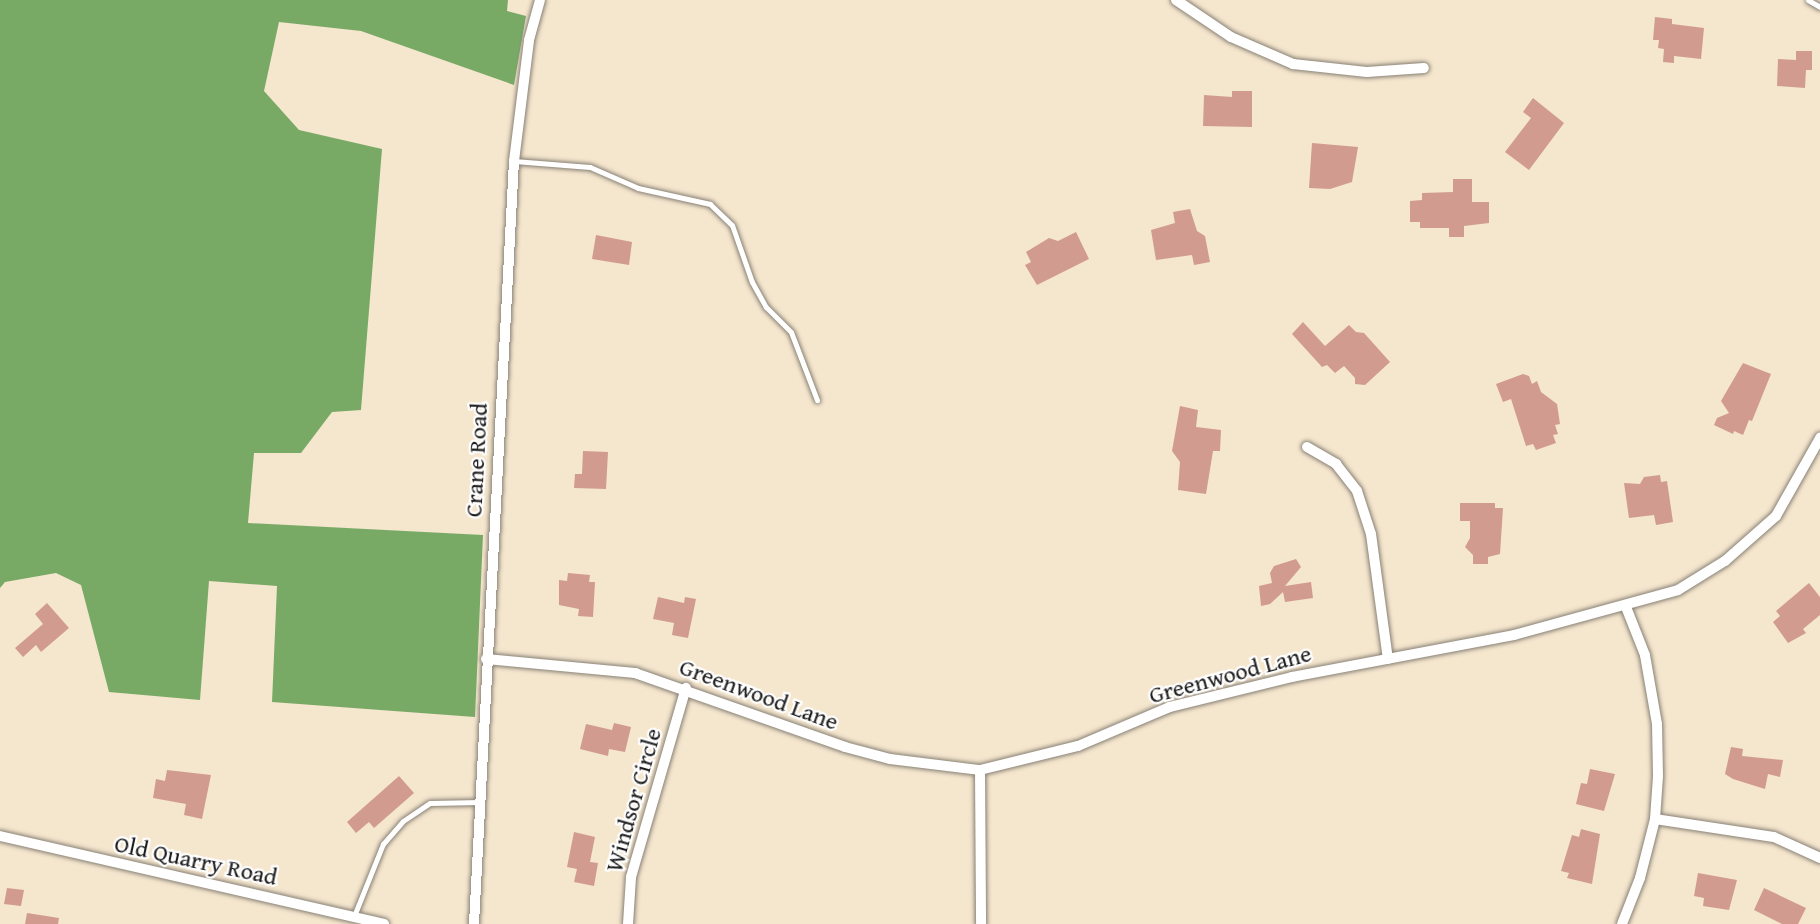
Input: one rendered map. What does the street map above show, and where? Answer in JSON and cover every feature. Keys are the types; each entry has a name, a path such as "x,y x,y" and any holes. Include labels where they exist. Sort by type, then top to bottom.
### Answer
{"street":[{"name":"Crane Road","path":"474,924 486,659 514,161 530,40 540,0"},
{"path":"1176,0 1230,37 1293,64 1367,72 1424,68"},
{"name":"Greenwood Lane","path":"486,659 635,673 686,688 844,747 890,759 980,770 1078,746 1170,707 1292,677 1514,635 1626,608 1678,590 1725,561 1770,522 1820,438"},
{"path":"1307,447 1336,464 1357,491 1371,534 1389,659"},
{"path":"1622,924 1640,878 1655,819 1657,724 1646,655 1626,608"},
{"name":"Windsor Circle","path":"628,924 631,878 686,688"},
{"path":"980,770 981,924"},
{"path":"1655,819 1774,837 1820,858"},
{"name":"Old Quarry Road","path":"0,836 384,924"}],"lane":[{"path":"1808,0 1820,7"},
{"path":"514,161 590,167 638,188 710,204 732,225 752,282 766,307 790,332 817,400"},
{"path":"354,916 383,844 403,821 430,803 480,802"}],"green space":[{"path":"0,0 508,0 507,11 526,16 514,85 361,31 279,22 264,91 299,130 382,149 361,410 332,412 301,453 254,453 248,523 483,535 475,717 272,702 277,586 209,581 200,700 109,692 81,585 56,573 5,582 0,588"}],"building":[{"path":"1655,17 1672,19 1672,24 1704,28 1701,59 1674,56 1674,63 1663,62 1664,49 1658,48 1659,40 1653,40"},
{"path":"1796,51 1812,51 1812,70 1806,70 1805,88 1777,86 1778,59 1796,60"},
{"path":"1232,91 1252,91 1252,127 1203,126 1204,95 1232,97"},
{"path":"1533,98 1564,123 1529,170 1505,152 1531,118 1523,112"},
{"path":"1312,143 1358,147 1352,182 1330,189 1309,188"},
{"path":"1453,179 1472,179 1472,202 1489,202 1489,223 1464,226 1464,237 1449,237 1449,228 1420,228 1420,222 1410,222 1410,201 1422,200 1422,193 1453,192"},
{"path":"1190,209 1197,231 1205,236 1210,262 1194,265 1192,255 1156,260 1151,230 1175,223 1173,212"},
{"path":"1076,232 1089,259 1037,285 1025,265 1031,262 1026,252 1049,238 1058,241"},
{"path":"596,235 632,242 629,265 592,259"},
{"path":"1303,322 1325,346 1349,325 1356,332 1364,333 1390,362 1365,385 1355,384 1355,378 1344,366 1335,373 1327,365 1322,367 1292,334"},
{"path":"1743,363 1771,374 1752,421 1749,420 1743,435 1734,431 1733,434 1714,425 1717,418 1729,413 1721,401"},
{"path":"1523,374 1529,376 1532,384 1537,381 1541,392 1557,404 1560,424 1555,425 1558,434 1553,435 1556,443 1536,450 1533,444 1526,446 1511,399 1503,402 1496,384"},
{"path":"1180,406 1198,410 1196,427 1221,430 1220,451 1213,451 1206,494 1178,490 1180,462 1172,451"},
{"path":"583,451 608,452 606,489 574,488 575,474 582,474"},
{"path":"1660,475 1661,482 1667,481 1673,522 1656,525 1654,515 1629,518 1624,483 1640,484 1644,477"},
{"path":"1460,503 1495,503 1495,508 1503,508 1500,554 1488,557 1488,564 1473,564 1473,555 1465,547 1470,538 1470,521 1460,521"},
{"path":"1296,559 1301,567 1285,586 1311,582 1313,598 1285,602 1283,592 1270,604 1261,606 1259,586 1272,583 1270,573 1274,566"},
{"path":"568,573 590,575 589,582 595,582 593,617 578,616 579,609 559,605 559,580 567,581"},
{"path":"1809,583 1820,597 1820,615 1803,629 1806,633 1788,643 1773,622 1780,616 1776,611"},
{"path":"658,597 684,603 685,597 696,599 688,638 672,635 674,623 653,619"},
{"path":"47,603 69,628 41,652 36,645 23,657 15,648 43,624 35,614"},
{"path":"614,723 631,727 625,752 609,749 608,756 580,749 586,724 612,730"},
{"path":"1731,747 1743,749 1742,756 1783,760 1780,777 1768,774 1765,789 1733,779 1725,774"},
{"path":"1590,769 1615,774 1604,811 1576,804 1581,783 1587,784"},
{"path":"167,770 211,775 202,819 184,815 186,804 153,798 156,779 165,781"},
{"path":"399,776 414,793 374,828 369,822 356,833 347,822"},
{"path":"1581,829 1600,834 1592,884 1567,878 1569,873 1561,871 1572,835 1579,837"},
{"path":"574,832 595,837 590,862 598,863 594,886 574,882 577,869 567,867"},
{"path":"1698,873 1737,880 1729,910 1703,906 1704,898 1694,896"},
{"path":"7,888 24,890 21,906 4,904"},
{"path":"1764,888 1806,908 1798,924 1782,924 1754,910"},
{"path":"27,913 59,918 58,924 25,924"}]}
